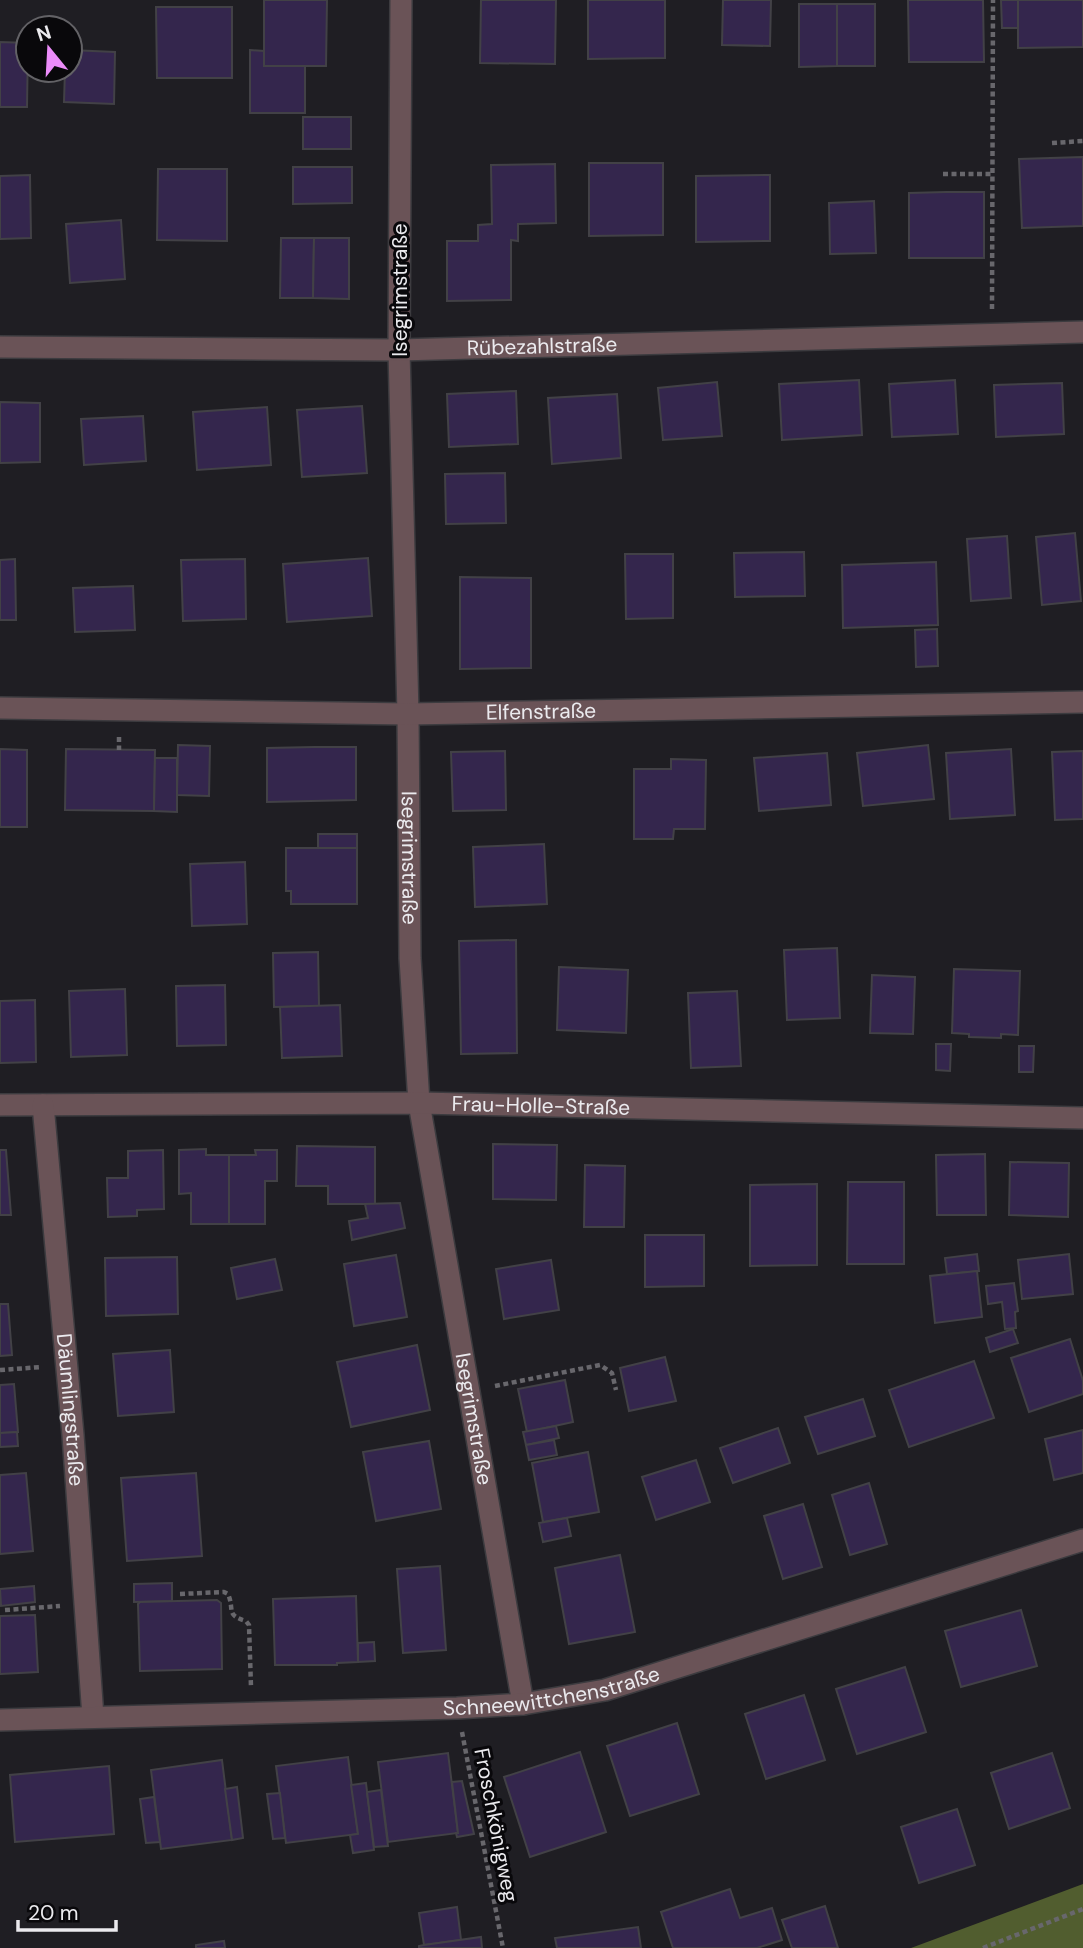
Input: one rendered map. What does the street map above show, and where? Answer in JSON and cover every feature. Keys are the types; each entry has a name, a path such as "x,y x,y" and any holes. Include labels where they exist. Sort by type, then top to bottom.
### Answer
{"street":[{"name":"Isegrimstraße","path":"401,0 399,350 408,714 410,958 419,1102 523,1704"},
{"name":"Rübezahlstraße","path":"0,347 399,350 1083,332"},
{"name":"Elfenstraße","path":"0,708 408,714 1083,702"},
{"name":"Frau-Holle-Straße","path":"0,1105 419,1102 1083,1118"},
{"name":"Däumlingstraße","path":"43,1105 67,1365 93,1717"},
{"name":"Schneewittchenstraße","path":"0,1720 457,1709 523,1704 618,1686 1083,1540"}],"path":[{"path":"992,334 993,0"},
{"path":"1052,143 1083,141"},
{"path":"943,174 992,174"},
{"path":"0,1370 67,1365"},
{"path":"469,1391 600,1365 612,1373 616,1390"},
{"path":"180,1594 224,1592 230,1598 231,1613 234,1617 246,1620 249,1625 252,1713"},
{"path":"5,1610 85,1604"},
{"name":"Froschkönigweg","path":"457,1709 503,1948"},
{"path":"983,1948 1083,1909"}],"green space":[{"path":"1083,1884 1083,1948 911,1948"}],"building":[{"path":"264,0 327,0 326,66 264,66"},
{"path":"481,0 556,0 555,64 480,63"},
{"path":"588,0 665,0 665,58 588,59"},
{"path":"723,0 771,0 770,46 722,45"},
{"path":"908,0 983,0 984,62 909,62"},
{"path":"1001,0 1018,0 1018,28 1002,28"},
{"path":"1018,0 1083,0 1083,47 1018,48"},
{"path":"799,4 837,4 837,66 799,67"},
{"path":"837,4 875,4 875,66 837,66"},
{"path":"156,7 232,7 232,78 157,78"},
{"path":"0,42 14,42 14,84 27,84 27,107 0,107"},
{"path":"250,50 264,51 264,66 305,66 305,113 250,113"},
{"path":"84,51 115,52 114,104 64,102 65,84 84,84"},
{"path":"303,117 351,117 351,149 303,149"},
{"path":"1083,157 1083,226 1022,228 1019,159"},
{"path":"589,163 663,163 663,235 589,236"},
{"path":"555,164 556,223 518,224 518,241 511,240 511,300 447,301 447,241 478,241 478,225 492,224 491,165"},
{"path":"293,167 352,167 352,203 293,204"},
{"path":"158,169 227,169 227,241 157,240"},
{"path":"30,175 31,238 0,239 0,176"},
{"path":"770,175 770,241 696,242 696,176"},
{"path":"984,192 984,258 909,258 909,193"},
{"path":"874,201 876,253 830,254 829,203"},
{"path":"121,220 125,279 70,283 66,224"},
{"path":"281,238 314,238 313,298 280,298"},
{"path":"314,238 349,238 349,299 313,298"},
{"path":"859,380 862,435 782,440 779,384"},
{"path":"955,380 958,434 892,437 889,384"},
{"path":"717,382 722,436 663,440 658,388"},
{"path":"1062,383 1064,434 996,437 994,385"},
{"path":"516,391 518,444 449,447 447,394"},
{"path":"617,394 621,458 552,464 548,398"},
{"path":"0,402 40,403 40,462 0,463"},
{"path":"362,406 367,473 302,477 297,410"},
{"path":"267,407 271,465 197,470 193,412"},
{"path":"143,416 146,461 84,465 81,419"},
{"path":"505,473 506,523 446,524 445,474"},
{"path":"1075,533 1081,601 1042,605 1036,537"},
{"path":"1007,536 1011,598 971,601 967,539"},
{"path":"804,552 805,596 735,597 734,553"},
{"path":"625,554 673,554 673,618 626,619"},
{"path":"368,558 372,616 287,622 283,564"},
{"path":"15,559 16,620 0,620 0,560"},
{"path":"245,559 246,619 183,621 181,560"},
{"path":"936,562 938,625 843,628 842,565"},
{"path":"460,577 531,578 531,668 460,669"},
{"path":"133,586 135,630 75,632 73,588"},
{"path":"937,629 938,666 916,667 915,630"},
{"path":"178,745 210,746 209,796 177,795"},
{"path":"928,745 934,799 863,806 857,753"},
{"path":"356,747 356,800 267,802 267,748"},
{"path":"0,749 27,750 27,827 0,827"},
{"path":"66,749 155,750 154,811 65,810"},
{"path":"1011,749 1015,815 950,819 946,753"},
{"path":"505,751 506,810 453,811 451,752"},
{"path":"1083,751 1083,819 1055,820 1052,752"},
{"path":"827,753 831,805 759,811 754,758"},
{"path":"155,758 177,758 177,812 154,811"},
{"path":"671,759 706,760 705,829 674,829 673,839 634,839 634,769 671,769"},
{"path":"318,834 357,834 357,848 318,848"},
{"path":"544,844 547,904 475,907 473,847"},
{"path":"286,848 357,848 357,904 291,904 291,891 286,891"},
{"path":"245,862 247,924 192,926 190,864"},
{"path":"516,940 517,1053 461,1054 459,941"},
{"path":"837,948 840,1018 787,1020 784,950"},
{"path":"318,952 319,1006 274,1007 273,953"},
{"path":"559,967 628,970 626,1033 557,1030"},
{"path":"954,969 1020,971 1018,1035 1001,1034 1001,1038 969,1037 969,1034 952,1033"},
{"path":"872,975 915,977 913,1034 870,1033"},
{"path":"225,985 226,1045 177,1046 176,986"},
{"path":"125,989 127,1055 71,1057 69,991"},
{"path":"737,991 741,1066 691,1068 688,993"},
{"path":"35,1000 36,1062 0,1063 0,1001"},
{"path":"340,1005 342,1056 282,1058 280,1007"},
{"path":"936,1044 951,1044 950,1071 936,1070"},
{"path":"1019,1046 1034,1046 1033,1072 1019,1072"},
{"path":"493,1144 557,1145 556,1200 493,1199"},
{"path":"297,1146 375,1147 375,1204 328,1204 328,1186 296,1186"},
{"path":"206,1149 206,1155 229,1155 229,1224 191,1224 191,1193 179,1194 179,1150"},
{"path":"0,1150 6,1150 11,1215 0,1215"},
{"path":"163,1150 164,1209 137,1210 137,1216 108,1217 107,1178 128,1178 128,1151"},
{"path":"255,1150 277,1150 277,1181 265,1181 265,1224 229,1224 229,1155 256,1155"},
{"path":"985,1154 986,1215 937,1215 936,1155"},
{"path":"1010,1162 1069,1163 1068,1217 1009,1215"},
{"path":"585,1165 625,1166 624,1227 584,1227"},
{"path":"848,1182 904,1182 904,1264 847,1264"},
{"path":"817,1184 817,1265 750,1266 750,1185"},
{"path":"400,1203 405,1228 352,1240 349,1221 368,1218 365,1204"},
{"path":"645,1235 704,1235 704,1286 645,1287"},
{"path":"977,1254 979,1271 947,1274 945,1258"},
{"path":"1069,1254 1073,1294 1022,1299 1018,1260"},
{"path":"396,1255 407,1317 354,1326 344,1264"},
{"path":"177,1257 178,1314 106,1316 105,1258"},
{"path":"275,1259 282,1290 237,1299 231,1268"},
{"path":"551,1260 559,1310 504,1319 496,1269"},
{"path":"977,1271 982,1317 935,1323 930,1276"},
{"path":"1014,1283 1018,1311 1015,1312 1016,1328 1005,1329 1002,1302 988,1304 986,1286"},
{"path":"0,1304 8,1304 12,1355 0,1356"},
{"path":"1013,1329 1018,1343 990,1352 986,1338"},
{"path":"1070,1339 1083,1381 1083,1394 1029,1412 1011,1358"},
{"path":"417,1345 430,1410 351,1427 337,1362"},
{"path":"170,1350 174,1412 118,1416 113,1354"},
{"path":"665,1357 676,1401 629,1411 620,1368"},
{"path":"974,1361 994,1418 909,1447 889,1390"},
{"path":"565,1380 573,1422 527,1432 518,1389"},
{"path":"14,1384 18,1432 0,1433 0,1385"},
{"path":"863,1399 875,1436 818,1454 805,1417"},
{"path":"556,1426 559,1438 526,1445 523,1432"},
{"path":"778,1428 790,1463 733,1483 720,1448"},
{"path":"1083,1430 1083,1473 1054,1480 1045,1439"},
{"path":"17,1432 18,1446 0,1447 0,1433"},
{"path":"554,1440 557,1455 529,1460 526,1445"},
{"path":"429,1441 441,1509 376,1521 363,1452"},
{"path":"588,1452 599,1512 543,1522 532,1463"},
{"path":"696,1460 710,1502 656,1520 642,1477"},
{"path":"26,1473 33,1551 0,1554 0,1475"},
{"path":"196,1473 202,1556 127,1561 121,1478"},
{"path":"869,1483 887,1544 850,1555 832,1495"},
{"path":"803,1504 822,1567 783,1579 764,1516"},
{"path":"567,1518 571,1536 543,1542 539,1523"},
{"path":"620,1555 635,1632 569,1644 555,1568"},
{"path":"440,1566 446,1650 403,1653 397,1569"},
{"path":"172,1583 172,1601 134,1602 134,1584"},
{"path":"34,1586 35,1602 1,1606 0,1589"},
{"path":"356,1596 358,1662 337,1665 275,1665 273,1599"},
{"path":"217,1600 221,1603 222,1669 140,1671 140,1602"},
{"path":"1021,1610 1037,1666 961,1687 945,1631"},
{"path":"35,1615 38,1672 0,1674 0,1616"},
{"path":"374,1642 375,1661 358,1662 358,1643"},
{"path":"905,1667 926,1732 857,1754 836,1689"},
{"path":"804,1695 825,1760 766,1779 745,1714"},
{"path":"677,1723 699,1794 630,1816 607,1746"},
{"path":"580,1752 606,1832 530,1857 504,1777"},
{"path":"448,1753 458,1833 388,1842 378,1762"},
{"path":"1052,1753 1070,1808 1009,1829 991,1773"},
{"path":"348,1757 358,1834 286,1843 276,1766"},
{"path":"222,1760 232,1840 161,1849 151,1770"},
{"path":"109,1766 114,1834 15,1842 10,1775"},
{"path":"462,1781 474,1834 457,1837 452,1782"},
{"path":"366,1783 374,1850 353,1853 350,1835 358,1834 351,1785"},
{"path":"237,1787 243,1838 232,1840 225,1789"},
{"path":"381,1790 388,1846 374,1847 367,1792"},
{"path":"280,1793 285,1838 273,1839 267,1794"},
{"path":"154,1797 160,1842 146,1843 140,1799"},
{"path":"957,1809 975,1865 919,1883 901,1827"},
{"path":"730,1889 740,1918 772,1908 782,1940 757,1948 673,1948 661,1912"},
{"path":"825,1906 838,1948 792,1948 782,1920"},
{"path":"457,1907 461,1940 424,1945 419,1913"},
{"path":"638,1927 641,1948 557,1948 555,1938"},
{"path":"481,1937 482,1948 419,1948 424,1945"},
{"path":"224,1941 225,1948 196,1948 196,1945"}]}
